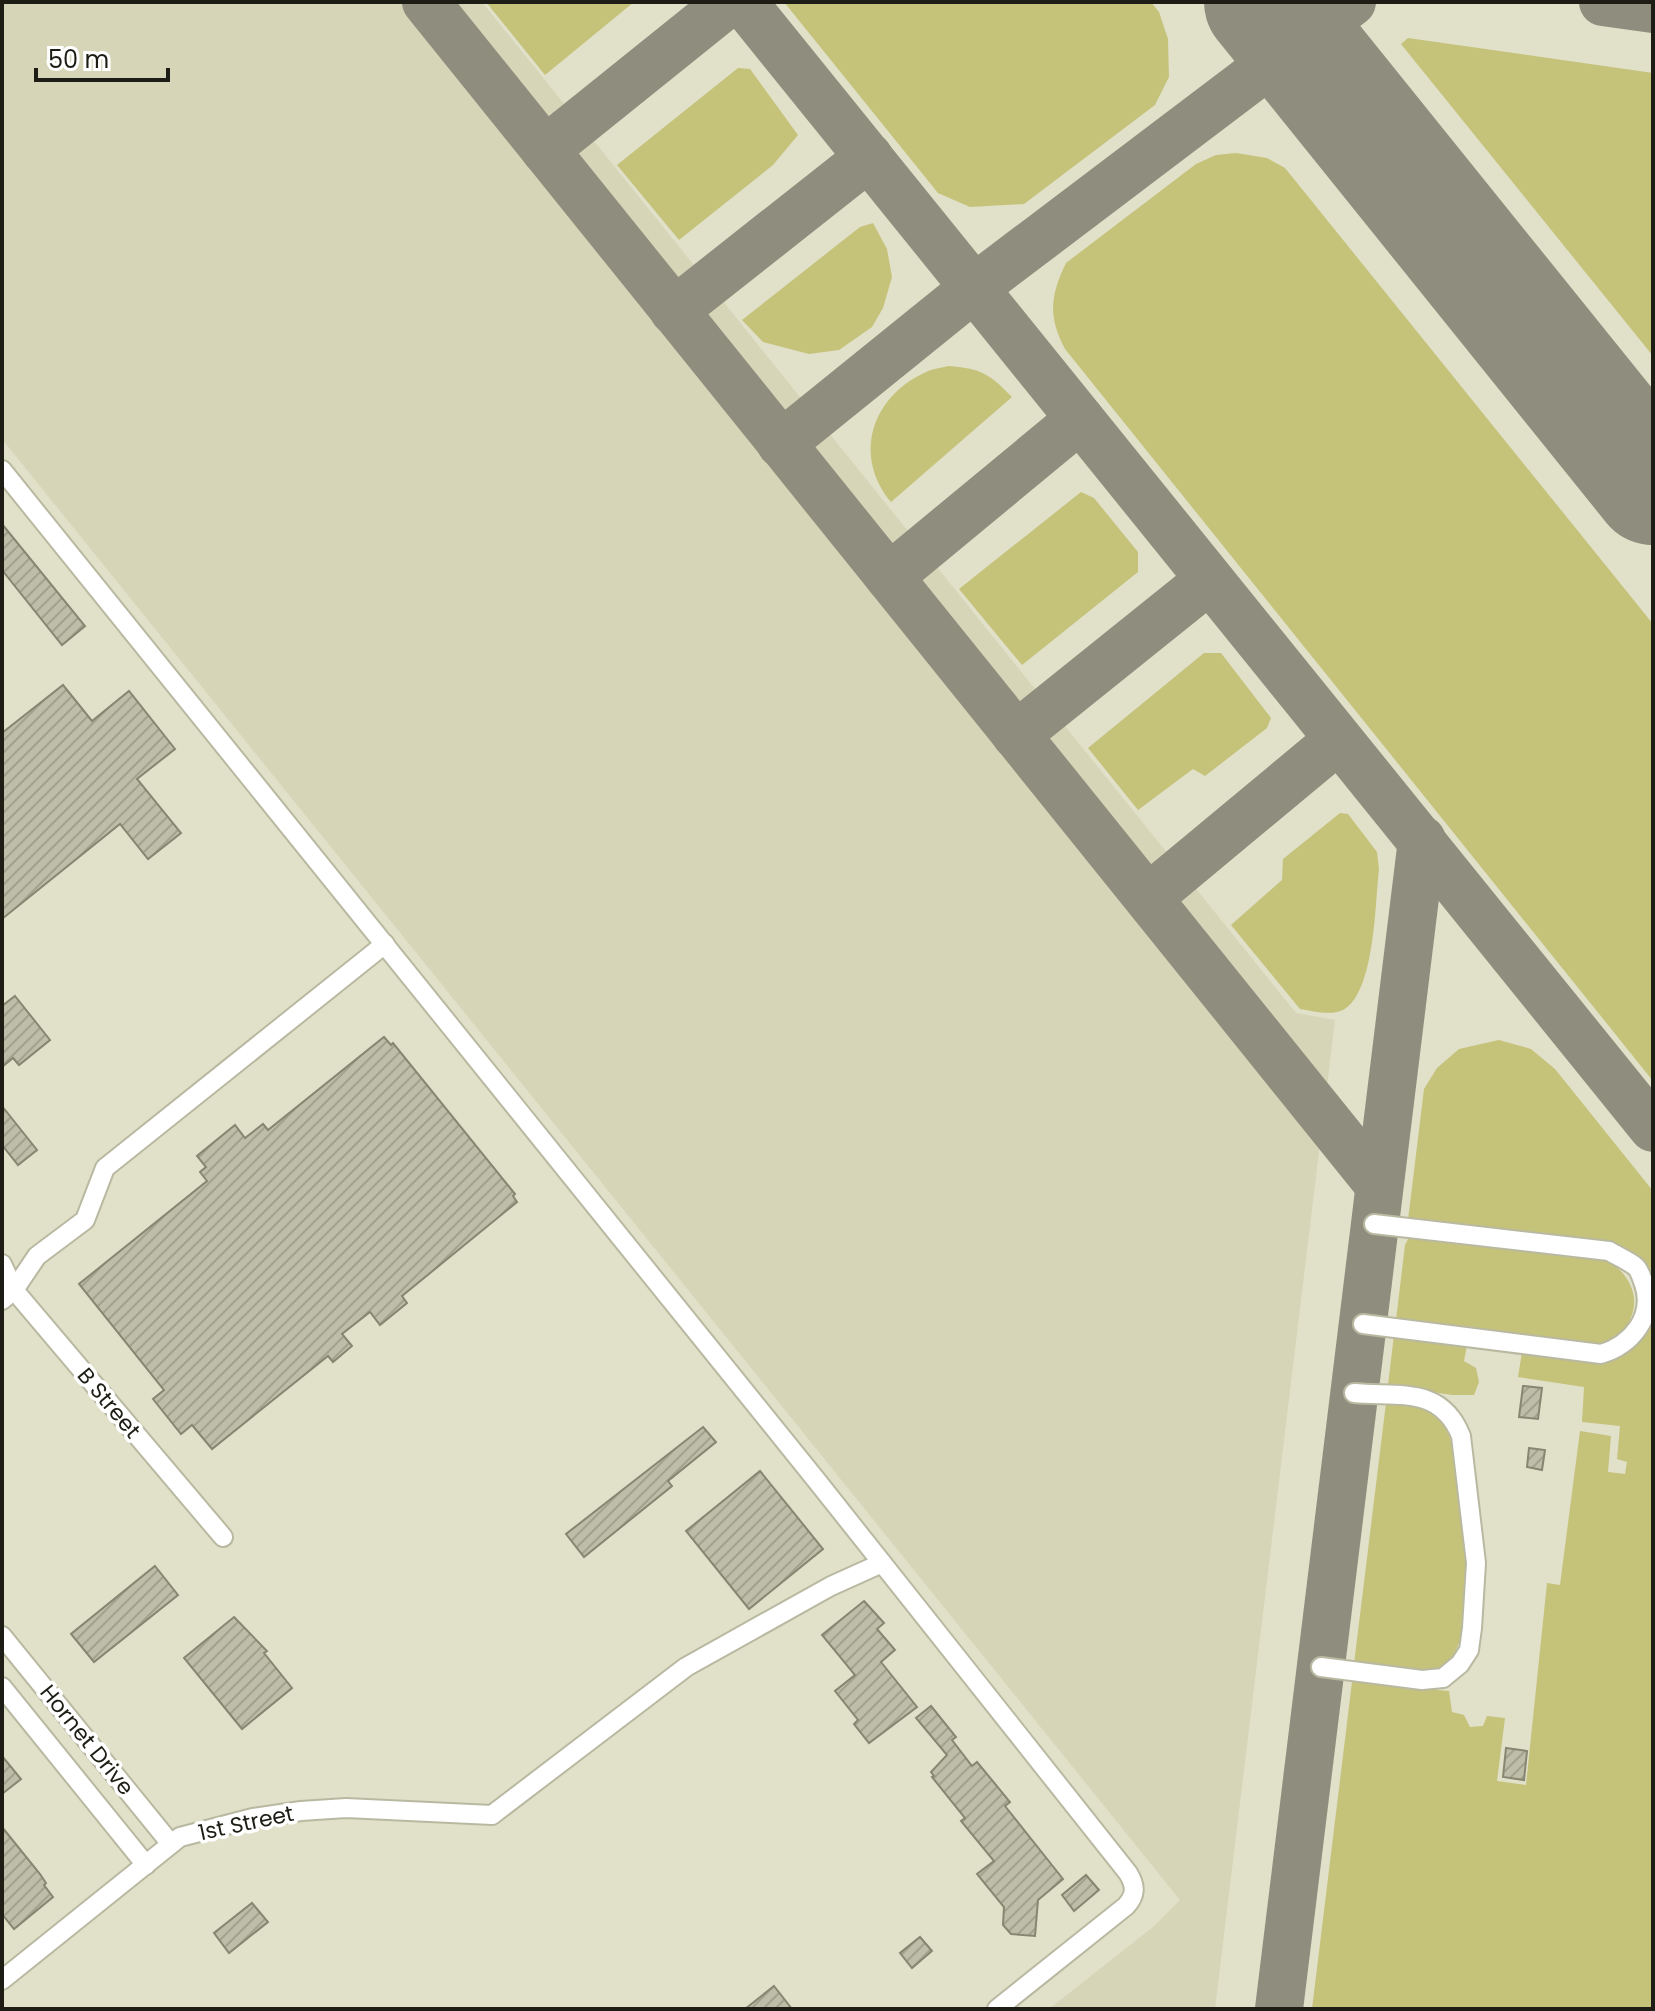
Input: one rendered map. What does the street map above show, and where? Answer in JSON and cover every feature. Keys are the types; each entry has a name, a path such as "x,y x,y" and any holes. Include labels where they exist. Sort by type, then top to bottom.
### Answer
{"street":[{"path":"6,483 385,944 882,1563 1134,1883 1133,1898 1126,1906 997,2009"},
{"path":"8,1295 37,1256 85,1220 105,1168 385,944"},
{"path":"1363,1324 1601,1354 1633,1338 1644,1319 1648,1294 1637,1268 1609,1251 1374,1224"},
{"name":"B Street","path":"2,1264 8,1295 223,1537"},
{"path":"1321,1667 1422,1680 1443,1678 1460,1664 1469,1650 1472,1628 1476,1563 1461,1436 1454,1419 1432,1399 1354,1393"},
{"name":"1st Street","path":"2,1980 180,1837 253,1818 301,1811 346,1808 492,1815 686,1667 831,1586 882,1563"},
{"name":"Hornet Drive","path":"2,1636 171,1844"},
{"name":"Hornet Drive","path":"2,1687 146,1865"}],"shaded area":[{"path":"2,2 482,2 1296,1013 1335,1020 1215,2009 1049,2009 1153,1927 1180,1900 2,439"},
{"path":"486,2 634,2 545,75"},
{"path":"784,2 1151,2 1159,12 1168,39 1169,77 1155,105 1024,204 970,207 938,193"},
{"path":"1408,38 1653,73 1653,356 1401,44"},
{"path":"738,68 750,69 798,135 773,165 679,240 617,165"},
{"path":"1236,153 1267,158 1285,168 1653,624 1653,1081 1065,349 1056,327 1053,306 1066,263 1196,164 1216,155"},
{"path":"873,223 887,249 892,277 883,308 872,327 839,350 809,354 763,342 742,320 860,227"},
{"path":"948,366 984,374 1012,397 891,502 879,484 873,466 873,430 880,413 891,397 906,384 927,372"},
{"path":"1081,492 1094,498 1138,552 1138,572 1022,665 959,589"},
{"path":"1204,653 1221,653 1271,718 1267,728 1205,776 1193,769 1138,810 1088,748"},
{"path":"1340,813 1348,814 1377,852 1379,869 1372,946 1362,986 1354,1000 1343,1010 1333,1013 1300,1009 1231,925 1282,880 1283,859"},
{"path":"1499,1040 1531,1049 1555,1069 1653,1191 1653,2009 1312,2009 1352,1682 1449,1691 1452,1712 1464,1715 1470,1727 1483,1726 1487,1716 1505,1718 1497,1781 1526,1785 1547,1583 1560,1585 1580,1431 1611,1436 1608,1472 1625,1474 1627,1462 1617,1459 1620,1426 1582,1422 1584,1387 1518,1377 1522,1352 1596,1361 1644,1331 1633,1258 1408,1220 1424,1089 1437,1068 1459,1049"},
{"path":"1410,1235 1608,1260 1629,1282 1634,1306 1631,1318 1613,1339 1599,1347 1396,1320 1405,1245"},
{"path":"1394,1335 1467,1345 1464,1361 1476,1368 1479,1382 1474,1395 1452,1395 1388,1385"},
{"path":"1386,1403 1417,1406 1437,1415 1450,1437 1454,1456 1465,1558 1466,1609 1455,1652 1444,1666 1426,1672 1401,1672 1354,1664"}],"building":[{"path":"2,524 85,626 62,645 2,570"},
{"path":"63,685 92,721 129,691 175,749 137,779 181,833 148,859 120,824 2,919 2,733"},
{"path":"15,996 50,1040 19,1065 13,1058 2,1067 2,1006"},
{"path":"384,1037 391,1045 393,1043 515,1194 513,1196 517,1202 402,1296 407,1303 380,1325 370,1312 342,1334 352,1346 333,1362 328,1356 212,1449 192,1425 181,1434 153,1399 164,1390 79,1284 207,1181 200,1172 206,1167 197,1156 235,1125 245,1138 263,1124 268,1130"},
{"path":"2,1106 37,1150 18,1165 2,1145"},
{"path":"1523,1386 1542,1388 1538,1419 1519,1417"},
{"path":"703,1427 716,1442 668,1481 672,1486 584,1557 566,1534"},
{"path":"1529,1448 1545,1450 1542,1470 1527,1467"},
{"path":"760,1471 823,1549 749,1609 686,1531"},
{"path":"155,1566 178,1595 94,1662 71,1634"},
{"path":"864,1601 884,1623 877,1629 895,1650 881,1662 917,1707 869,1743 854,1724 858,1720 835,1691 855,1675 822,1635"},
{"path":"234,1617 267,1651 264,1653 292,1688 242,1729 184,1658"},
{"path":"931,1706 956,1737 952,1740 972,1766 977,1762 1010,1802 1005,1806 1063,1879 1038,1900 1035,1936 1011,1934 1003,1925 1004,1907 977,1874 994,1861 961,1821 965,1818 932,1777 931,1772 947,1755 916,1718"},
{"path":"1506,1748 1527,1751 1524,1780 1503,1777"},
{"path":"2,1756 21,1779 2,1794"},
{"path":"2,1827 40,1874 53,1897 14,1929 2,1914"},
{"path":"1086,1875 1099,1890 1074,1911 1062,1895"},
{"path":"252,1903 268,1922 229,1953 214,1933"},
{"path":"920,1937 932,1951 912,1968 900,1953"},
{"path":"774,1986 792,2009 745,2009"}],"taxiway":[{"path":"426,2 1379,1185"},
{"path":"545,150 729,2"},
{"path":"743,2 1653,1128"},
{"path":"781,444 974,288 1352,2"},
{"path":"1603,2 1653,9"},
{"path":"674,311 869,157"},
{"path":"889,577 1080,419"},
{"path":"1016,735 1209,580"},
{"path":"1148,898 1338,740"},
{"path":"1279,2009 1422,840"}],"runway":[{"path":"1264,2 1653,485"}]}
